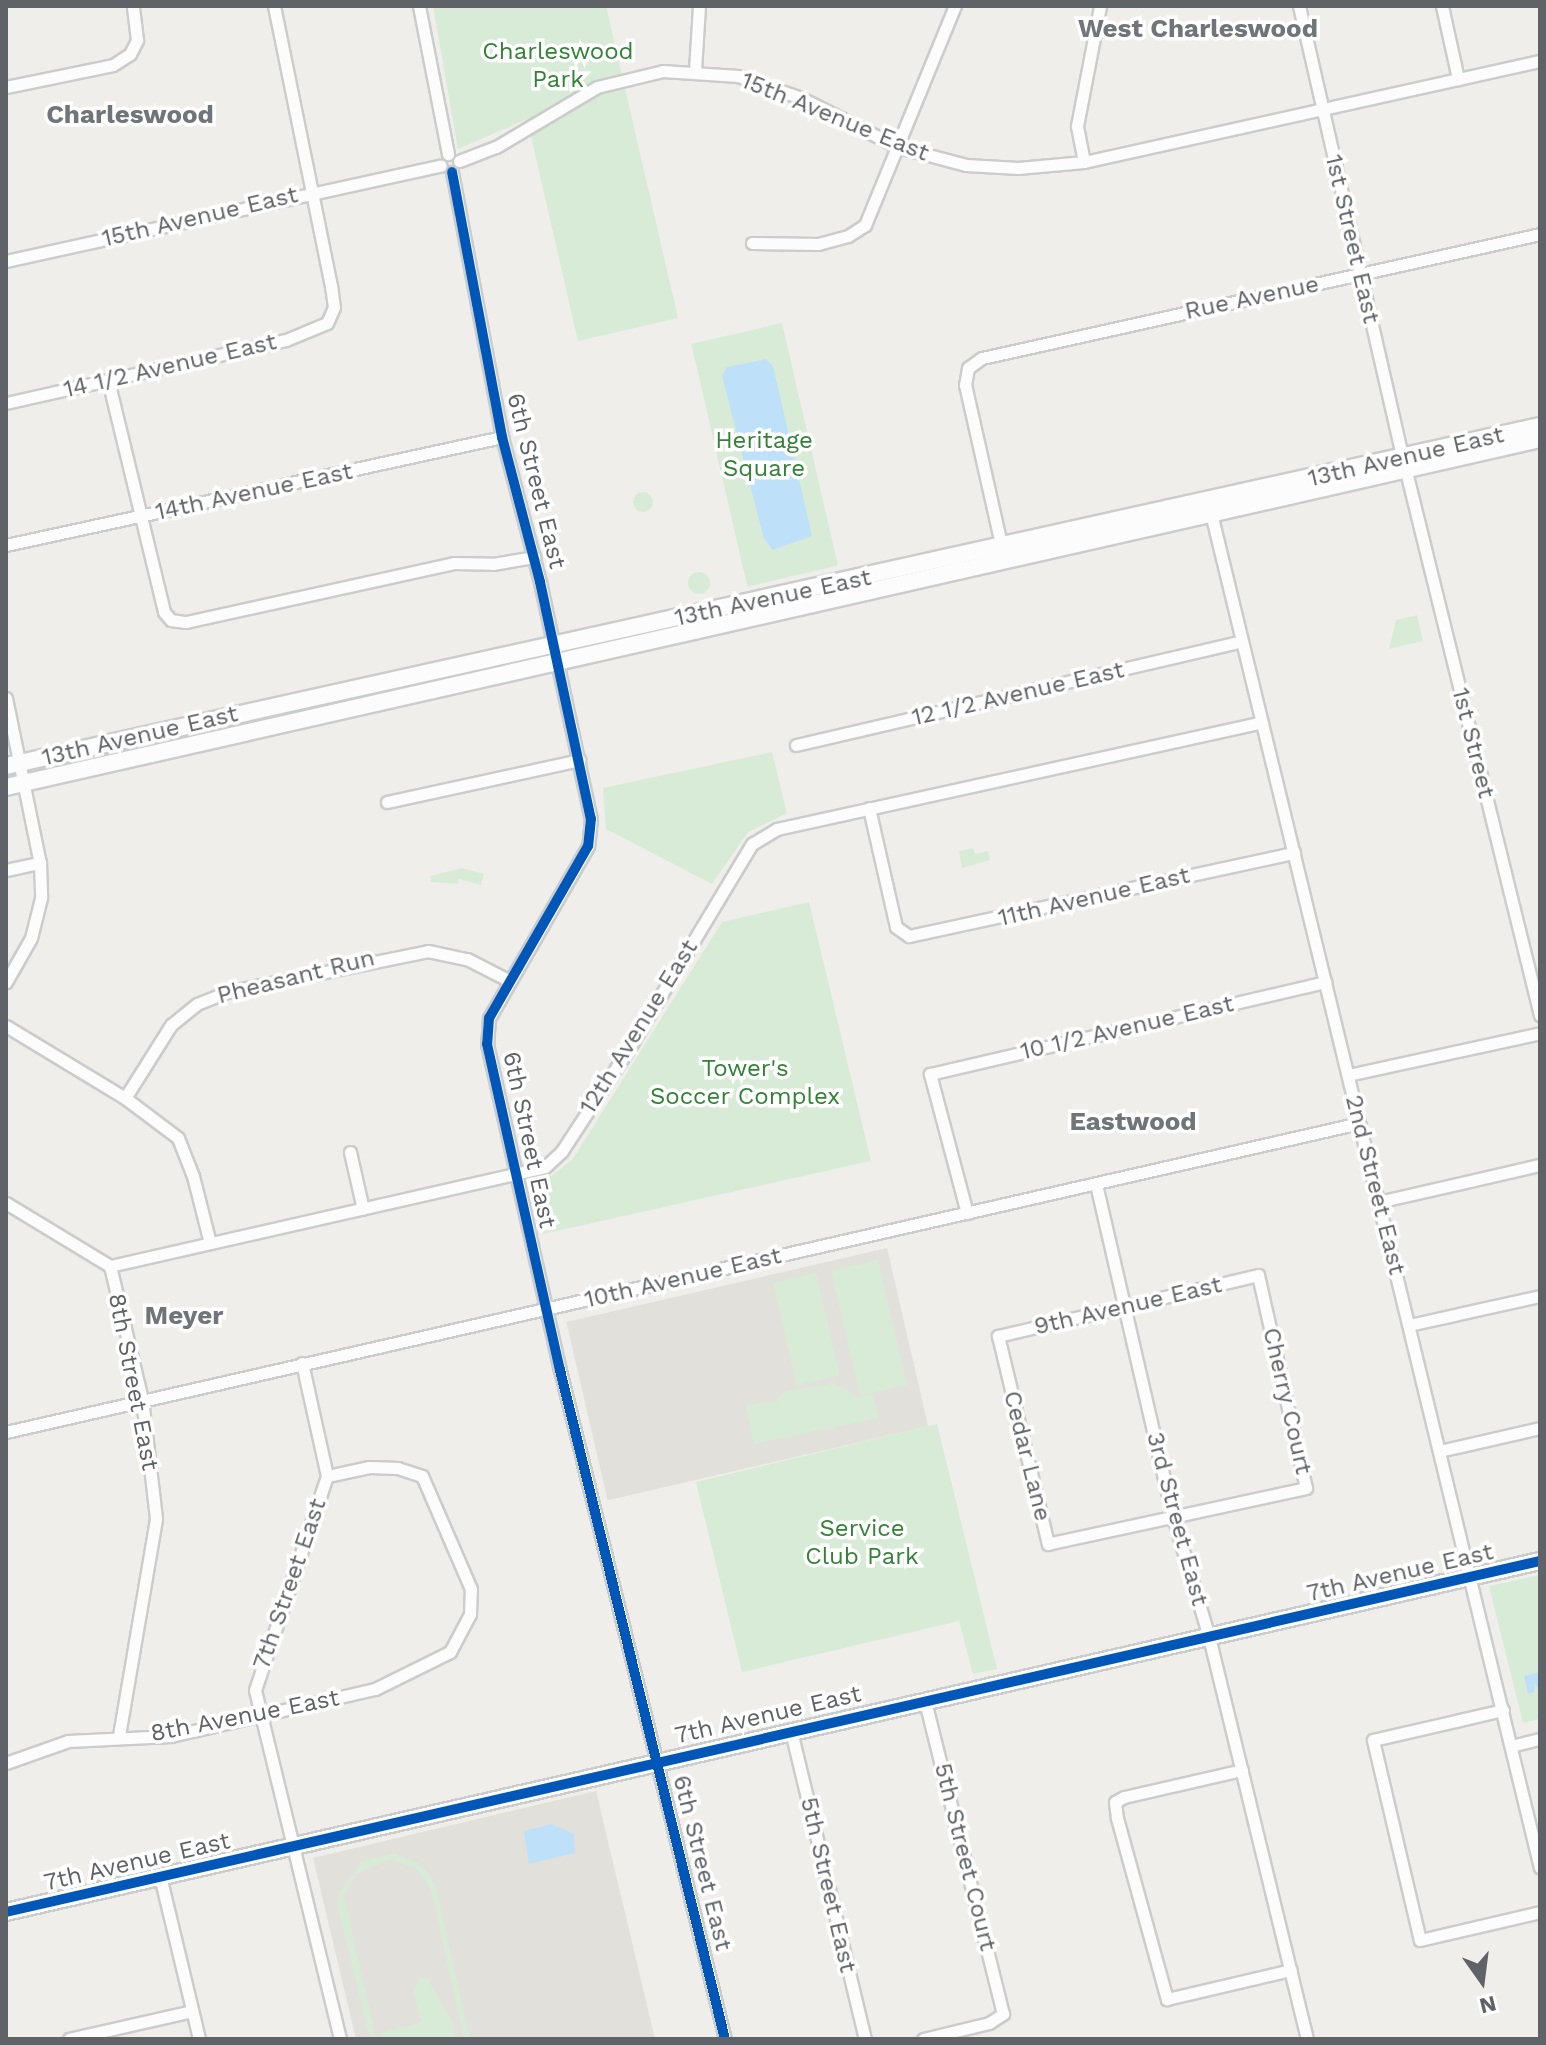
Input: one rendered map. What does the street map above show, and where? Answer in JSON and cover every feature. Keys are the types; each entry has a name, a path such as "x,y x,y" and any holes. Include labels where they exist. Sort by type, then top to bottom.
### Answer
{"main road":[{"name":"13th Avenue East","path":"13,764 555,653 1003,554 1404,465 1540,426"},
{"path":"1404,465 1540,439"},
{"name":"13th Avenue East","path":"6,787 555,653"},
{"name":"7th Avenue East","path":"6,1912 1540,1561"}],"street":[{"path":"6,87 113,65 130,54 137,40 133,6"},
{"path":"274,6 313,192"},
{"path":"419,6 453,157 452,172 441,165 453,157"},
{"path":"695,70 699,6"},
{"path":"752,243 818,244 848,236 865,225 955,6"},
{"path":"1084,162 1077,126 1100,6"},
{"name":"1st Street East","path":"1299,6 1404,465"},
{"path":"1442,6 1458,79"},
{"name":"15th Avenue East","path":"453,157 496,147 597,87 633,76 695,70 776,87 898,147 991,167 1084,162 1540,61"},
{"name":"15th Avenue East","path":"6,261 441,165"},
{"name":"6th Street East","path":"452,172 502,437 534,557 591,819 588,846 489,1018 487,1044 514,1175 725,2039"},
{"name":"14 1/2 Avenue East","path":"6,403 314,333 329,319 331,286 313,192"},
{"name":"Rue Avenue","path":"1003,554 965,385 968,368 982,358 1540,234"},
{"path":"108,380 164,612 171,620 186,622 454,563 493,564 534,557"},
{"name":"14th Avenue East","path":"6,545 502,437"},
{"name":"1st Street","path":"1404,465 1540,1015"},
{"name":"2nd Street East","path":"1210,508 1259,723 1294,853 1540,1868"},
{"name":"12 1/2 Avenue East","path":"796,745 1240,642"},
{"path":"6,698 13,764 24,783 40,863 41,898 31,938 6,982"},
{"name":"12th Avenue East","path":"110,1266 545,1167 562,1151 752,844 777,829 1259,723"},
{"path":"387,802 579,760"},
{"name":"11th Avenue East","path":"869,808 896,927 909,936 1294,853"},
{"path":"6,870 40,863"},
{"name":"Pheasant Run","path":"125,1098 171,1025 197,1004 227,992 428,951 467,959 510,981"},
{"name":"10 1/2 Avenue East","path":"967,1213 930,1074 1325,982"},
{"path":"6,1026 125,1098 178,1138 193,1176 210,1243"},
{"path":"1348,1075 1540,1033"},
{"name":"10th Avenue East","path":"6,1432 1359,1123"},
{"path":"350,1152 363,1209"},
{"path":"1378,1202 1540,1165"},
{"name":"3rd Street East","path":"1096,1184 1173,1517 1209,1637 1307,2039"},
{"path":"6,1203 110,1266"},
{"name":"8th Street East","path":"110,1266 142,1399 156,1519 119,1736"},
{"name":"9th Avenue East","path":"998,1336 1258,1275"},
{"name":"Cherry Court","path":"1173,1517 1306,1488 1258,1275"},
{"path":"1409,1325 1540,1296"},
{"name":"Cedar Lane","path":"998,1336 1048,1544 1173,1517"},
{"name":"7th Street East","path":"302,1363 327,1476 257,1674 260,1716 340,2039"},
{"path":"1439,1451 1540,1428"},
{"name":"8th Avenue East","path":"6,1763 68,1741 119,1736 171,1736 375,1689 418,1672 450,1652 464,1627 471,1589 436,1498 422,1476 398,1468 369,1467 327,1476"},
{"name":"5th Street Court","path":"923,2039 989,2023 1003,2014 925,1700"},
{"path":"1503,1710 1373,1740 1420,1940 1540,1912"},
{"name":"5th Street East","path":"791,1731 865,2039"},
{"path":"1511,1746 1540,1739"},
{"path":"1242,1770 1124,1797 1115,1802 1117,1818 1155,1969 1167,1999 1291,1970"},
{"path":"160,1876 199,2039"},
{"path":"69,2039 192,2011"}],"shaded area":[{"path":"887,1248 928,1426 608,1500 566,1322"},
{"path":"596,1791 655,2039 356,2039 313,1858"}],"green space":[{"name":"Charleswood Park","path":"433,6 606,6 678,318 578,341 527,119 458,149"},
{"name":"Heritage Square","path":"782,323 838,566 747,587 691,344"},
{"path":"643,492 650,495 653,502 650,509 643,512 636,509 633,502 636,495"},
{"path":"695,572 703,572 710,583 703,594 695,594 688,587 688,579"},
{"path":"1417,615 1423,641 1389,649 1396,620"},
{"path":"772,752 787,813 748,832 712,884 606,829 603,788"},
{"path":"973,848 975,854 988,851 990,860 962,868 959,851"},
{"path":"462,868 484,874 481,885 459,879 458,884 431,882 430,876"},
{"name":"Tower's Soccer Complex","path":"809,902 871,1161 543,1234 531,1181 551,1176 572,1160 722,922"},
{"path":"878,1260 907,1385 860,1396 831,1271"},
{"path":"816,1273 840,1375 797,1385 773,1283"},
{"path":"835,1383 857,1397 873,1394 879,1418 754,1444 745,1405 777,1401 783,1392"},
{"name":"Service Club Park","path":"937,1424 997,1669 973,1674 959,1621 742,1672 696,1482"},
{"path":"1540,1575 1540,1719 1523,1723 1489,1586"},
{"path":"395,1853 421,1865 435,1884 470,2039 464,2039 431,1889 416,1868 390,1859 356,1874 344,1896 376,2039 370,2039 338,1907 339,1893 362,1861"},
{"path":"427,1978 453,2023 456,2039 382,2039 380,2033 421,2023 414,1990 419,1979"}],"water":[{"path":"766,359 773,366 812,536 773,550 764,539 722,376 727,367"},
{"path":"1540,1672 1540,1694 1535,1683 1534,1692 1528,1694 1524,1676"},
{"path":"552,1824 574,1834 575,1853 529,1864 524,1831"}],"cycle path":[{"path":"452,172 502,437 540,582 591,819 588,846 489,1018 487,1044 560,1370 725,2039"},
{"path":"6,1912 1540,1561"}],"district":[{"name":"West Charleswood","path":"1198,29"},
{"name":"Charleswood","path":"130,115"},
{"name":"Eastwood","path":"1133,1122"},
{"name":"Meyer","path":"184,1316"}]}
